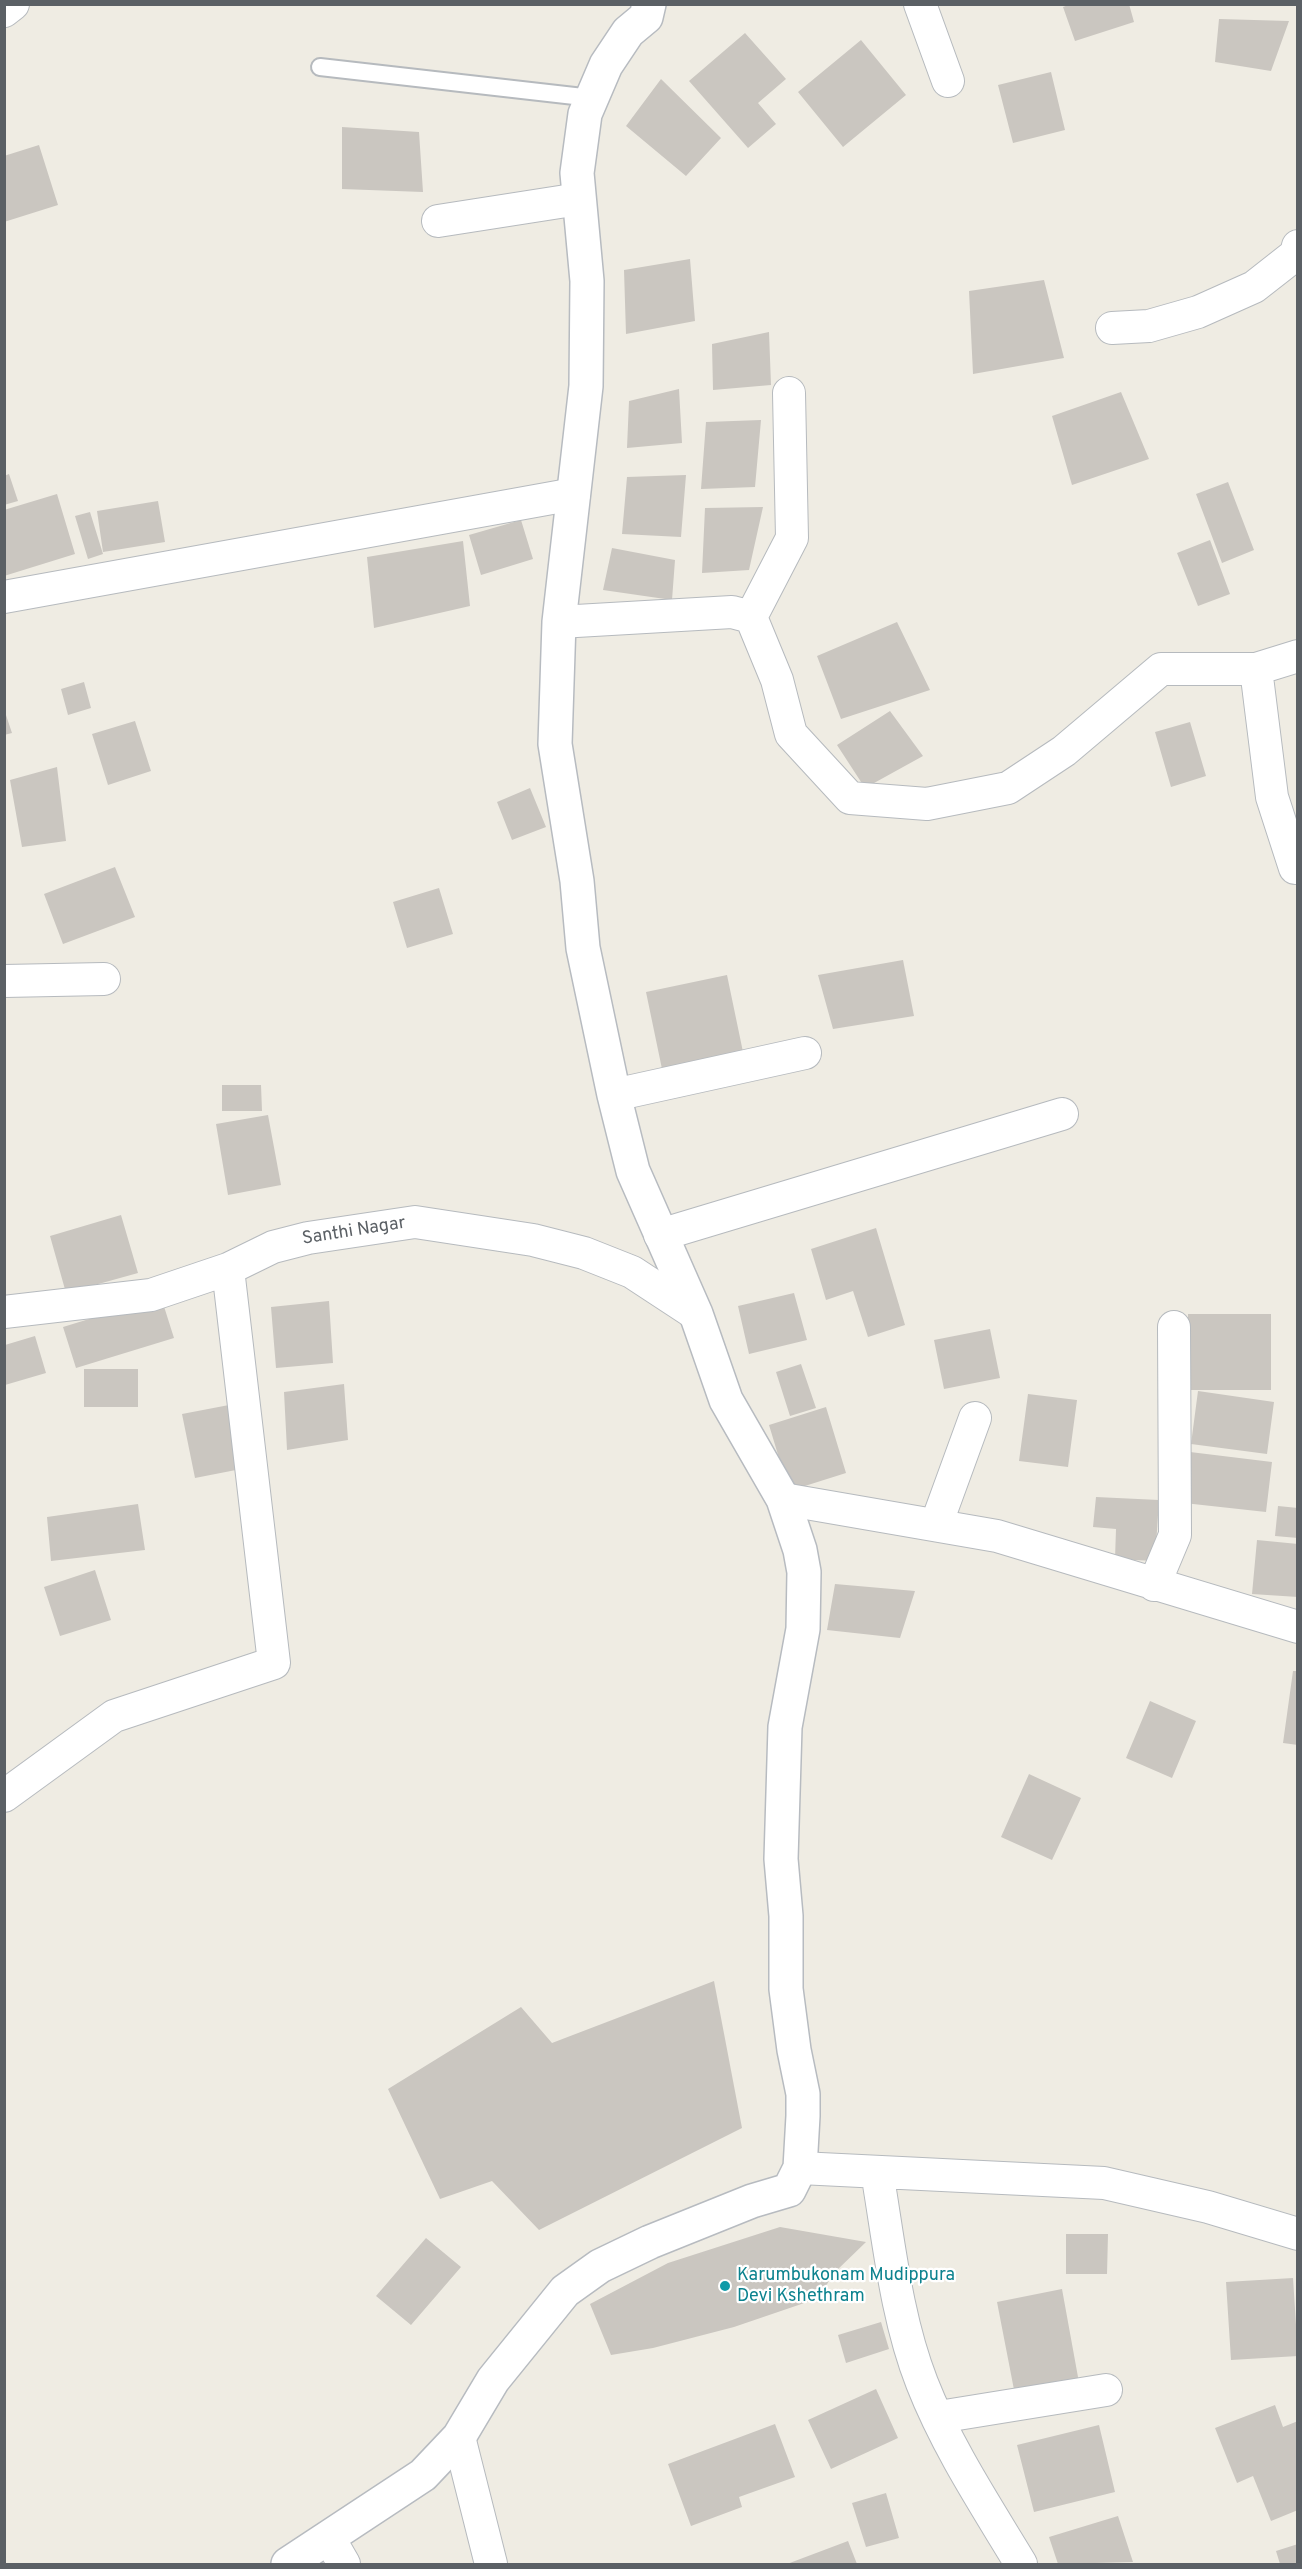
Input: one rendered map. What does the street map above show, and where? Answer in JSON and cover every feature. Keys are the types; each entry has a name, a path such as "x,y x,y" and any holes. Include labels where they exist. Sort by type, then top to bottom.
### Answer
{"street":[{"path":"4,11 13,4"},
{"path":"288,2565 337,2551 423,2475 459,2437 493,2380 565,2291 600,2266 650,2242 752,2201 789,2190 800,2169 803,2094 794,2050 786,1989 786,1916 781,1859 785,1727 803,1629 804,1572 800,1550 783,1499 726,1400 696,1314 633,1171 614,1095 583,948 577,881 555,744 559,622 586,386 587,281 577,174 585,114 606,65 628,32 646,17 650,4"},
{"path":"920,4 948,81"},
{"path":"438,221 579,199"},
{"path":"1112,328 1149,326 1207,308 1254,287 1296,254 1298,246"},
{"path":"789,393 792,538 751,617 777,680 791,734 850,798 927,804 1008,788 1064,751 1161,669 1256,669 1298,656"},
{"path":"4,597 574,495"},
{"path":"559,622 732,612 751,617"},
{"path":"1256,669 1272,797 1295,868 1298,868"},
{"path":"4,981 104,979"},
{"path":"614,1095 805,1053"},
{"path":"660,1235 1062,1114"},
{"name":"Santhi Nagar","path":"4,1312 151,1295 228,1269 273,1247 308,1238 415,1222 533,1240 584,1253 632,1272 696,1314"},
{"path":"4,1796 114,1716 274,1663 228,1269"},
{"path":"1154,1585 1175,1535 1174,1327"},
{"path":"936,1525 975,1418"},
{"path":"783,1499 997,1536 1298,1627"},
{"path":"800,2169 1104,2182 1208,2206 1298,2234"},
{"path":"877,2172 904,2321 922,2383 955,2452 1020,2565"},
{"path":"939,2417 1106,2390"},
{"path":"459,2437 491,2565"}],"lane":[{"path":"320,67 592,98"}],"building":[{"path":"1071,4 1129,4 1134,22 1075,41 1063,7"},
{"path":"1219,19 1289,21 1271,71 1215,62"},
{"path":"745,33 786,79 758,103 776,124 748,148 689,81"},
{"path":"861,40 906,95 843,147 798,92"},
{"path":"1051,72 1065,130 1013,143 998,85"},
{"path":"661,79 721,138 686,176 626,126"},
{"path":"342,127 419,132 423,192 342,189"},
{"path":"39,145 58,205 4,222 4,156"},
{"path":"690,259 695,321 626,334 624,270"},
{"path":"1044,280 1064,358 973,374 969,291"},
{"path":"769,332 771,385 713,390 712,344"},
{"path":"679,389 682,443 627,448 629,401"},
{"path":"1121,392 1149,459 1072,485 1052,416"},
{"path":"761,420 755,487 701,489 706,422"},
{"path":"9,474 18,501 4,505 4,476"},
{"path":"686,475 681,537 622,534 627,477"},
{"path":"1228,482 1254,550 1222,563 1196,494"},
{"path":"57,494 75,554 4,576 4,510"},
{"path":"158,501 165,542 103,552 97,511"},
{"path":"763,507 749,570 702,573 705,508"},
{"path":"90,512 103,554 88,559 75,516"},
{"path":"521,520 533,559 481,575 469,535"},
{"path":"1210,540 1230,594 1198,606 1177,553"},
{"path":"463,541 470,606 374,628 367,557"},
{"path":"612,548 675,560 672,600 603,590"},
{"path":"897,622 930,690 841,719 817,656"},
{"path":"84,682 91,708 68,715 61,689"},
{"path":"4,709 12,733 4,735"},
{"path":"890,711 923,756 865,788 837,745"},
{"path":"135,721 151,771 108,785 92,734"},
{"path":"1190,722 1206,776 1171,787 1155,732"},
{"path":"57,767 66,841 22,847 10,780"},
{"path":"530,788 546,827 512,840 497,802"},
{"path":"115,867 135,917 63,944 44,894"},
{"path":"439,888 453,934 407,948 393,902"},
{"path":"903,960 914,1016 833,1029 818,975"},
{"path":"727,975 743,1052 662,1069 646,992"},
{"path":"222,1085 261,1085 262,1111 222,1111"},
{"path":"268,1115 281,1185 228,1195 216,1124"},
{"path":"121,1215 138,1273 66,1293 50,1236"},
{"path":"876,1228 905,1325 868,1337 853,1291 826,1300 811,1249"},
{"path":"794,1293 807,1340 749,1354 738,1306"},
{"path":"161,1297 174,1338 76,1368 63,1327"},
{"path":"329,1301 333,1363 276,1368 271,1307"},
{"path":"1188,1314 1271,1314 1271,1390 1188,1390"},
{"path":"990,1329 1000,1378 944,1389 934,1340"},
{"path":"35,1336 46,1373 5,1385 5,1345"},
{"path":"801,1364 816,1408 790,1416 776,1372"},
{"path":"84,1369 138,1369 138,1407 84,1407"},
{"path":"344,1384 348,1440 287,1450 284,1392"},
{"path":"1198,1391 1274,1402 1267,1454 1191,1444"},
{"path":"1028,1394 1077,1400 1068,1467 1019,1461"},
{"path":"229,1405 241,1469 195,1478 182,1414"},
{"path":"826,1407 846,1473 789,1491 769,1425"},
{"path":"1190,1452 1272,1462 1266,1512 1184,1503"},
{"path":"1096,1497 1159,1500 1155,1561 1115,1559 1116,1529 1093,1527"},
{"path":"138,1504 145,1550 51,1561 47,1517"},
{"path":"1278,1506 1298,1508 1298,1538 1275,1536"},
{"path":"1257,1540 1298,1544 1298,1597 1252,1594"},
{"path":"95,1570 111,1620 60,1636 44,1587"},
{"path":"835,1584 915,1591 900,1638 827,1630"},
{"path":"1293,1671 1298,1671 1298,1745 1283,1743"},
{"path":"1150,1701 1196,1721 1172,1778 1126,1758"},
{"path":"1029,1774 1081,1798 1052,1860 1001,1837"},
{"path":"714,1981 742,2128 539,2230 492,2181 440,2199 388,2089 521,2007 552,2043"},
{"name":"Karumbukonam Mudippura Devi Kshethram","path":"780,2227 866,2242 833,2274 819,2298 734,2327 653,2348 611,2355 590,2304 668,2263"},
{"path":"1066,2234 1108,2234 1107,2274 1066,2274"},
{"path":"426,2238 461,2267 411,2325 376,2296"},
{"path":"1293,2278 1298,2356 1231,2360 1226,2282"},
{"path":"1062,2289 1080,2388 1016,2400 997,2302"},
{"path":"881,2322 889,2349 846,2363 838,2335"},
{"path":"876,2389 898,2438 831,2469 808,2420"},
{"path":"1275,2405 1283,2427 1298,2421 1298,2510 1271,2521 1253,2476 1237,2483 1215,2428"},
{"path":"775,2424 795,2477 739,2497 742,2507 691,2526 668,2464"},
{"path":"1099,2425 1115,2492 1034,2512 1017,2445"},
{"path":"886,2493 899,2538 866,2547 852,2503"},
{"path":"1118,2516 1133,2562 1058,2564 1049,2537"},
{"path":"848,2541 857,2564 787,2564"},
{"path":"1298,2544 1298,2564 1280,2564 1276,2551"}],"place":[{"name":"Karumbukonam Mudippura Devi Kshethram","path":"725,2286"}]}
